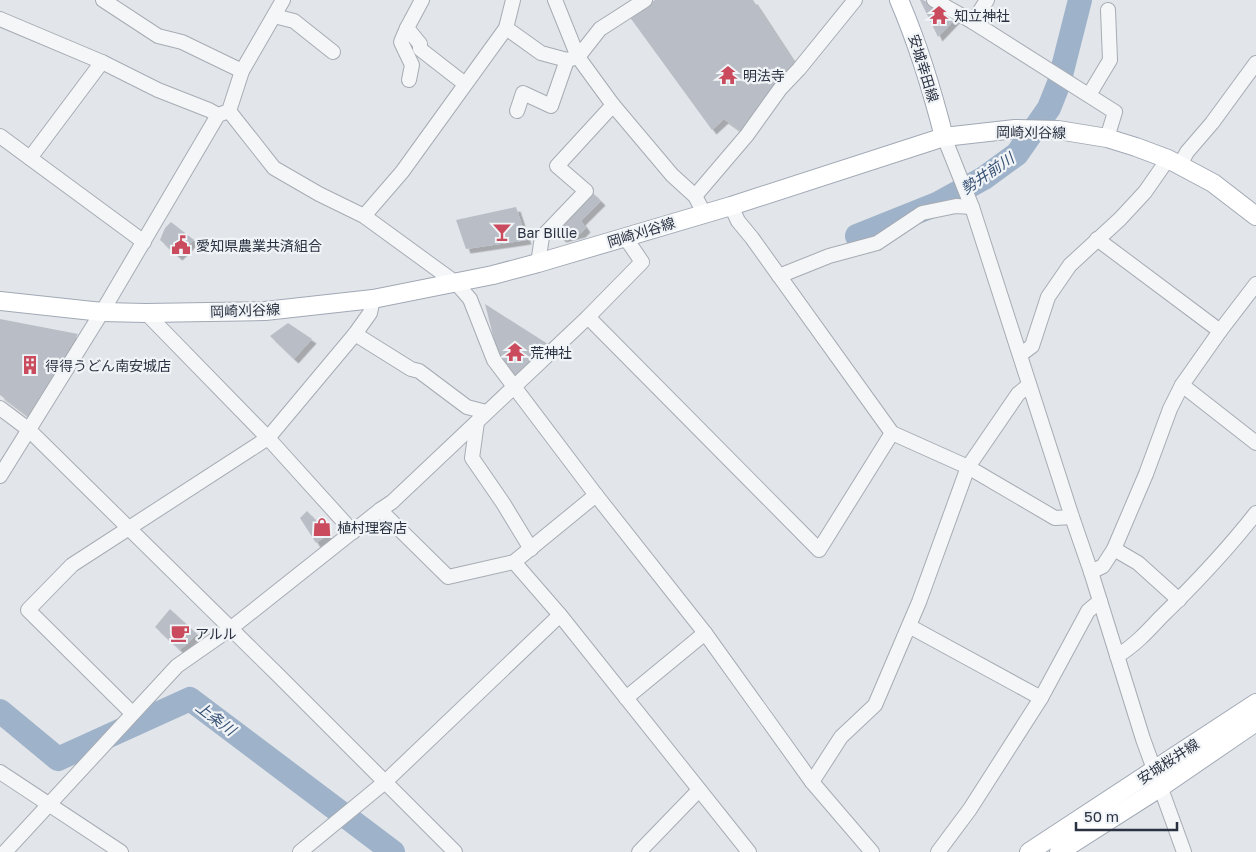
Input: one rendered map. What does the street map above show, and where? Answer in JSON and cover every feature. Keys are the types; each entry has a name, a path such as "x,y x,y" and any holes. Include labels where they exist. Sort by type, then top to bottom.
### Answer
{"main road":[{"name":"安城幸田線","path":"899,0 912,30 944,137"},
{"name":"岡崎刈谷線","path":"0,300 102,312 146,313 265,311 373,298 493,275 538,263 730,206 944,137 1015,129 1058,130 1107,138 1136,146 1174,162 1213,184 1256,216"},
{"name":"安城桜井線","path":"1029,852 1256,703"},
{"name":"安城桜井線","path":"1058,852 1161,788 1256,722"}],"street":[{"path":"103,0 158,36 182,42 242,71"},
{"path":"0,476 224,113 242,71 283,0"},
{"path":"409,80 412,65 401,42 422,0"},
{"path":"364,216 402,172 506,28 513,0"},
{"path":"556,0 572,59 613,104 672,176 695,196 704,213"},
{"path":"517,111 522,92 551,106 572,59 600,30 645,0"},
{"path":"695,196 748,135 780,89 799,69 855,0"},
{"path":"934,0 973,22 1115,112 1107,138"},
{"path":"973,22 987,0"},
{"path":"1089,94 1110,60 1108,10"},
{"path":"274,16 294,22 333,52"},
{"path":"0,19 102,62 158,90 209,110 224,113 274,168 319,194 364,216 456,282 470,299 494,360 596,495 705,633 812,782 872,852"},
{"path":"407,28 420,44 420,49 465,84"},
{"path":"506,28 541,53 572,59"},
{"path":"30,158 102,62"},
{"path":"1020,355 1032,346 1048,297 1070,265 1120,219 1174,162 1187,152 1212,123 1256,63"},
{"path":"538,263 542,237 586,191 557,166 613,104"},
{"path":"0,136 144,242"},
{"path":"944,137 972,207 1154,770 1184,852"},
{"path":"730,206 738,221 892,432 968,467 1055,518 1072,517"},
{"path":"779,276 829,256 877,243 922,213 956,206 972,207"},
{"path":"5,852 177,666 230,629 392,502 588,317 642,262 625,237"},
{"path":"1097,239 1220,331"},
{"path":"1091,572 1103,566 1114,549 1146,474 1170,410 1182,385 1256,284"},
{"path":"132,713 28,610 72,565 268,438 355,334 370,313 373,298"},
{"path":"146,313 268,438 353,532"},
{"path":"588,317 819,550 892,432"},
{"path":"355,334 411,369 418,371 482,417"},
{"path":"812,782 841,737 875,705 909,626 968,467 1018,394 1029,385"},
{"path":"1182,385 1256,444"},
{"path":"0,408 28,429 455,852"},
{"path":"482,417 472,458 503,503 531,549"},
{"path":"380,510 448,577 514,562 596,495"},
{"path":"1117,656 1128,649 1179,600 1235,540 1256,513"},
{"path":"1114,549 1138,563 1179,600"},
{"path":"514,562 560,615 749,852"},
{"path":"938,852 970,809 1041,698 1088,611 1100,602"},
{"path":"300,852 385,782 560,615"},
{"path":"909,626 1041,698"},
{"path":"626,698 705,633"},
{"path":"0,772 121,852"},
{"path":"638,852 699,790"}],"building":[{"name":"明法寺","path":"655,0 753,0 795,64 741,131 724,119 712,130 629,16"},
{"path":"920,0 956,18 938,37"},
{"path":"592,192 601,201 581,221 586,228 581,233 562,238 554,231"},
{"path":"516,207 527,240 466,249 456,220"},
{"path":"171,222 194,240 178,256 160,240 165,228"},
{"path":"485,304 551,346 516,378 498,355"},
{"name":"得得うどん南安城店","path":"0,319 78,334 28,416 0,395"},
{"path":"288,323 312,339 294,359 270,336"},
{"path":"307,511 329,534 316,543 300,518"},
{"path":"170,609 197,634 180,650 155,627"}],"waterway":[{"name":"勢井前川","path":"857,236 937,204 984,178 1017,154 1049,108 1059,83 1080,0"},
{"name":"上条川","path":"0,711 58,759 190,699 393,852"}],"place":[{"name":"知立神社","path":"939,15"},
{"name":"明法寺","path":"728,75"},
{"name":"Bar Billie","path":"502,232"},
{"name":"愛知県農業共済組合","path":"181,245"},
{"name":"荒神社","path":"515,352"},
{"name":"得得うどん南安城店","path":"30,365"},
{"name":"植村理容店","path":"322,527"},
{"name":"アルル","path":"180,633"}]}
